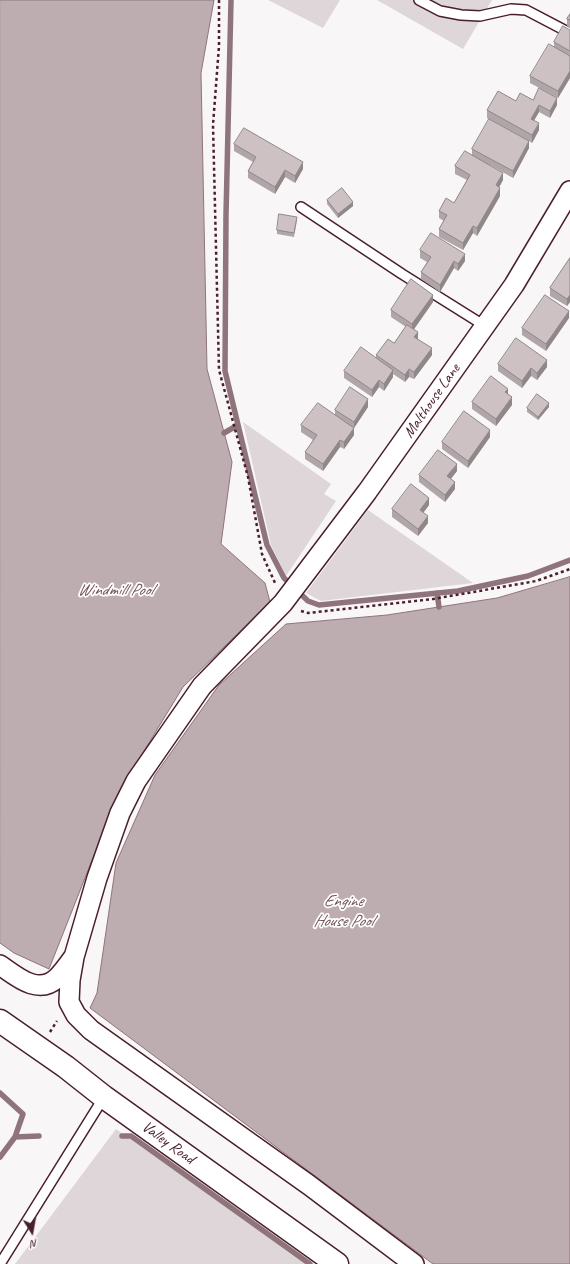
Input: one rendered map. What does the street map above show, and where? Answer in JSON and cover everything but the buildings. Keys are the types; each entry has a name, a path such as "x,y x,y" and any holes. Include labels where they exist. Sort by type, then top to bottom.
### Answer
{"street":[{"name":"Malthouse Lane","path":"70,1002 70,980 74,957 97,878 120,813 136,781 202,686 284,603 367,492 514,285 570,191"},
{"path":"0,965 22,980 42,986 49,984 56,979 74,957"},
{"path":"70,1002 76,1014 91,1030 309,1185 414,1264"},
{"name":"Valley Road","path":"0,1021 40,1048 104,1097 337,1264"}],"lane":[{"path":"419,0 440,11 461,15 480,16 511,9 526,10 570,33"},
{"path":"301,207 402,274 485,326"},
{"path":"0,1264 104,1097"}],"path":[{"path":"220,0 219,46 213,125 219,370 248,477 262,554 284,603 308,613 433,599 536,581 570,568"},
{"path":"40,1048 70,1002"}],"shaded area":[{"path":"268,0 340,0 323,28"},
{"path":"377,0 492,0 463,49"},
{"path":"243,422 331,484 324,494 336,501 286,576 271,545"},
{"path":"368,510 473,583 321,601 306,593"},
{"path":"116,1129 308,1264 15,1264"}],"water":[{"name":"Windmill Pool","path":"0,0 214,0 201,73 207,369 232,462 221,544 265,583 270,602 183,687 119,792 49,969 14,953 0,943"},
{"name":"Engine House Pool","path":"570,577 570,1264 433,1264 90,1008 97,993 116,863 155,775 219,685 286,624 387,615 497,598"}],"waterway":[{"path":"231,0 226,215 225,371 267,545 284,578 308,601 319,605 458,591 528,576 570,560"},
{"path":"224,433 238,425"},
{"path":"437,593 439,607"},
{"path":"0,1093 23,1114 15,1137 0,1157"},
{"path":"15,1137 39,1136"},
{"path":"122,1136 131,1136 310,1264"}]}
